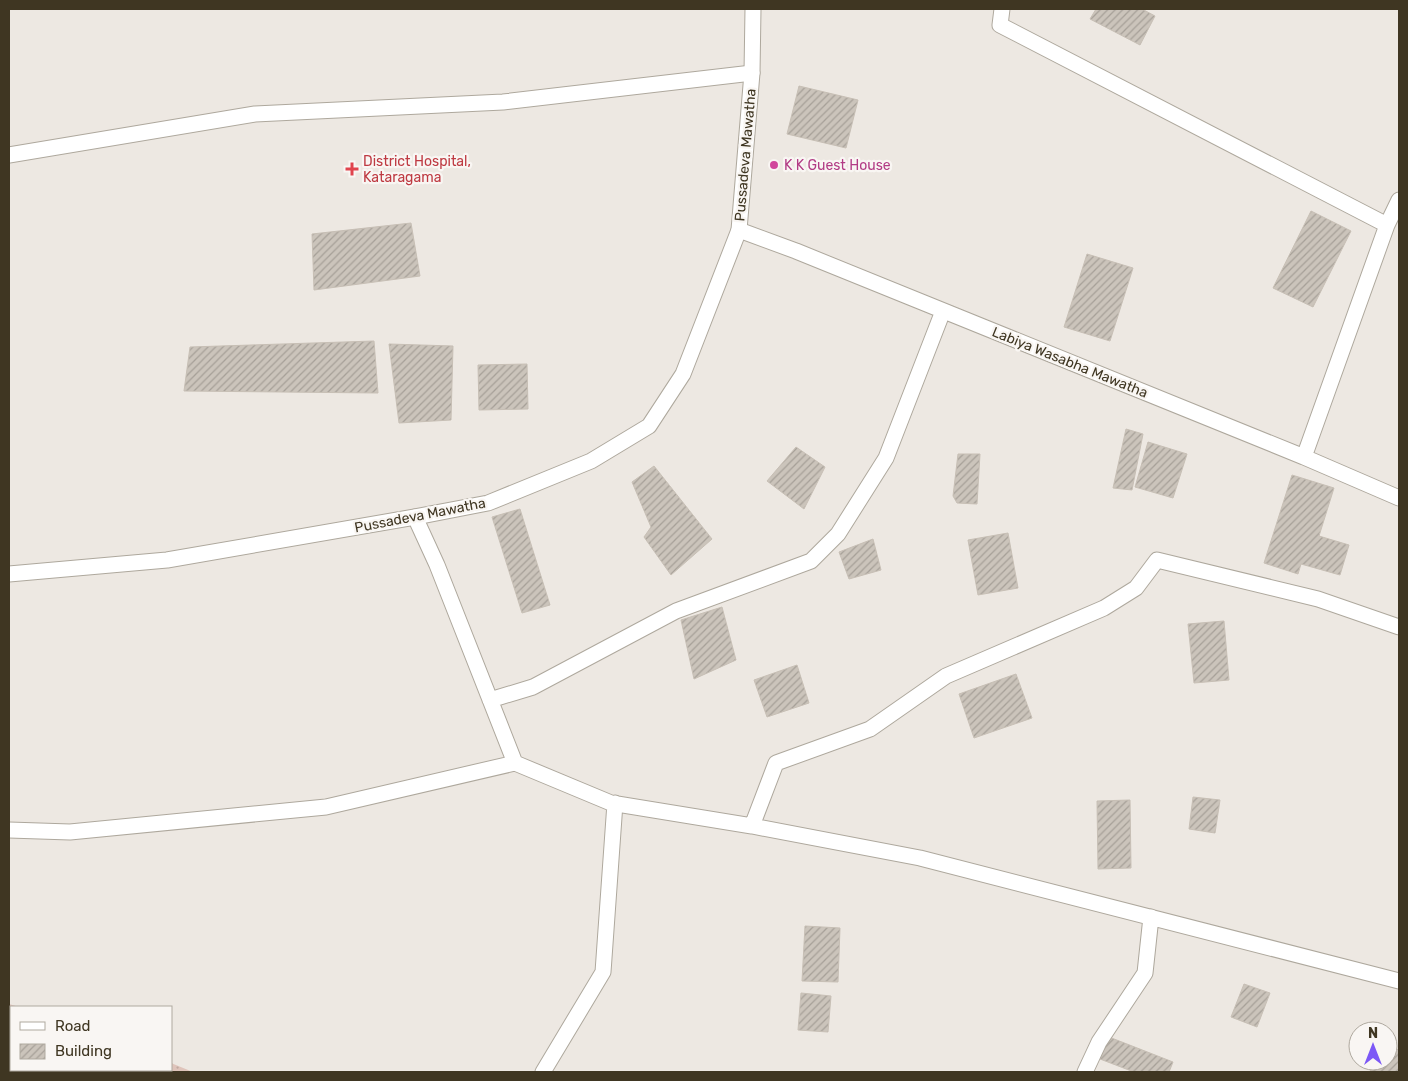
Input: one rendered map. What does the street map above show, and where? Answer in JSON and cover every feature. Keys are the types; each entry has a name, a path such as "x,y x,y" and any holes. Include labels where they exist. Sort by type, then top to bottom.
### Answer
{"street":[{"name":"Pussadeva Mawatha","path":"9,574 168,560 415,518 488,503 591,461 649,426 684,374 739,230 752,74 753,9"},
{"path":"1002,9 1000,25 1387,225"},
{"path":"9,155 254,114 503,102 752,74"},
{"path":"1304,457 1387,225 1399,200"},
{"name":"Labiya Wasabha Mawatha","path":"739,230 796,251 1304,457 1399,498"},
{"path":"490,700 533,687 676,611 811,561 838,534 886,458 944,311"},
{"path":"415,518 437,565 515,763"},
{"path":"752,826 776,763 870,729 946,676 1104,608 1136,588 1157,560 1318,599 1399,627"},
{"path":"9,830 70,832 326,808 515,763 611,804 752,826 920,858 1399,981"},
{"path":"543,1072 603,972 615,804"},
{"path":"1085,1072 1099,1042 1145,973 1151,917"}],"shaded area":[{"path":"9,1004 16,1006 10,1006 10,1071 172,1071 172,1063 193,1072 9,1072"}],"building":[{"path":"1096,9 1142,9 1155,16 1140,45 1090,19"},
{"path":"799,86 858,100 846,148 787,134"},
{"path":"1311,211 1351,231 1313,307 1273,288"},
{"path":"411,223 420,276 314,290 312,234"},
{"path":"1087,254 1133,268 1110,341 1064,327"},
{"path":"374,341 378,393 184,391 190,347"},
{"path":"389,344 453,346 451,420 399,423"},
{"path":"527,364 528,409 479,410 478,365"},
{"path":"1126,429 1143,434 1132,490 1113,488"},
{"path":"1148,442 1187,454 1173,498 1135,487"},
{"path":"796,447 825,467 804,509 767,481"},
{"path":"958,454 980,454 977,504 957,503 953,496"},
{"path":"654,466 712,539 671,575 644,537 651,527 632,482"},
{"path":"1292,475 1334,488 1319,536 1349,545 1340,575 1301,564 1298,574 1264,563"},
{"path":"520,509 550,605 522,613 492,517"},
{"path":"1008,533 1018,588 978,595 968,540"},
{"path":"873,539 881,570 849,579 839,552"},
{"path":"722,607 736,660 694,679 681,620"},
{"path":"1224,621 1229,680 1194,683 1188,624"},
{"path":"797,665 809,703 767,717 754,680"},
{"path":"1016,674 1032,718 974,738 959,694"},
{"path":"1193,797 1220,800 1215,833 1189,829"},
{"path":"1130,800 1131,868 1098,869 1097,801"},
{"path":"805,926 840,928 838,982 802,981"},
{"path":"1244,984 1270,993 1257,1027 1231,1017"},
{"path":"801,993 831,996 828,1032 798,1030"},
{"path":"1109,1037 1173,1062 1169,1072 1134,1072 1100,1059"},
{"path":"1399,1050 1399,1072 1370,1072 1398,1071"}],"place":[{"name":"K K Guest House","path":"774,165"},
{"name":"District Hospital, Kataragama","path":"352,169"}]}
